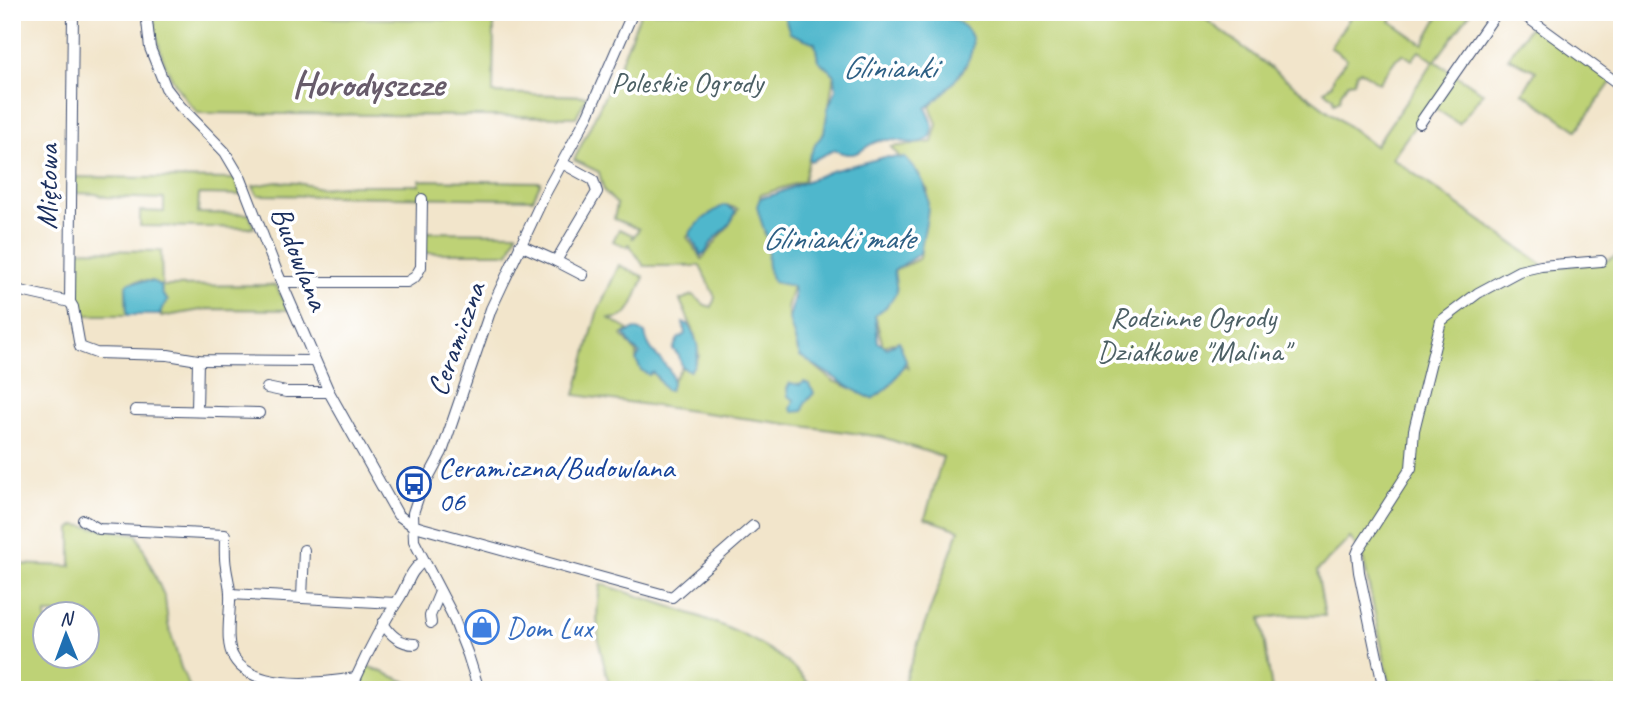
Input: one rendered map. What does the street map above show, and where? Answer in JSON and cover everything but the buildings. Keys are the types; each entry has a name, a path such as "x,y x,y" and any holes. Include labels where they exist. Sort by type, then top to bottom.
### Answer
{"street":[{"name":"Miętowa","path":"74,12 70,302 80,348 109,354 176,355 198,360"},
{"name":"Budowlana","path":"145,12 150,48 158,73 180,106 225,152 234,166 329,391 386,496 398,515 412,525"},
{"name":"Ceramiczna","path":"412,525 415,504 442,452 488,316 613,61 633,12"},
{"path":"1420,123 1497,12"},
{"path":"1520,12 1620,85"},
{"path":"556,261 597,192 593,180 562,163"},
{"path":"282,282 407,282 415,277 421,267 422,199"},
{"path":"520,246 583,275"},
{"path":"1384,690 1357,554 1411,468 1414,430 1441,321 1478,293 1519,271 1541,266 1601,261"},
{"path":"12,289 70,302"},
{"path":"197,410 198,360 315,361"},
{"path":"267,388 286,392 329,391"},
{"path":"135,410 259,413"},
{"path":"83,520 99,529 225,535 232,657 255,676 292,683 356,678 383,623 416,567 424,561"},
{"path":"478,690 468,655 414,541 412,525 673,597 753,526"},
{"path":"302,598 304,550"},
{"path":"431,623 429,616 440,592"},
{"path":"230,594 395,603"},
{"path":"383,623 395,638 410,645 415,644"}],"green space":[{"path":"153,12 248,12 252,16 455,20 457,12 534,12 534,21 494,21 493,93 587,96 576,117 198,113 179,90 166,67"},
{"name":"Rodzinne Ogrody Działkowe \"Malina\"","path":"641,12 784,12 815,42 818,60 834,74 824,139 809,158 804,181 760,195 764,231 793,286 787,308 798,352 833,381 874,397 891,385 904,365 908,368 899,341 883,346 875,315 894,271 920,258 928,190 891,147 932,142 937,124 930,106 965,68 972,39 944,12 1196,12 1375,146 1434,61 1419,51 1412,60 1403,54 1396,59 1379,83 1361,71 1357,72 1354,82 1348,83 1340,100 1334,103 1333,97 1324,91 1332,84 1334,76 1347,59 1330,47 1354,12 1396,12 1390,21 1423,44 1441,12 1471,12 1435,61 1483,93 1459,124 1430,105 1392,158 1546,267 1602,263 1616,256 1622,245 1622,690 1391,690 1362,553 1350,538 1317,571 1325,616 1289,615 1261,618 1272,690 901,690 959,530 925,518 943,457 882,437 575,395 597,313 619,265 644,277 628,312 616,318 608,318 629,330 622,335 637,354 636,360 649,375 652,372 666,390 682,367 690,371 699,356 694,332 680,300 693,295 712,307 715,297 700,266 644,266 629,244 627,247 613,241 619,229 633,235 632,239 639,229 614,219 617,204 604,191 599,172 574,160 620,64","holes":["726,205 738,209 729,225 702,259 687,237"]},
{"path":"1531,25 1612,81 1577,130 1523,93 1536,71 1508,58"},
{"path":"75,177 235,179 241,195 199,194 198,213 249,214 254,228 140,226 140,211 164,212 164,199 75,193"},
{"path":"420,180 541,182 533,199 257,195 253,186 277,182 321,188 419,185"},
{"path":"424,232 517,233 509,253 424,253"},
{"path":"75,250 161,251 162,286 276,285 288,310 207,309 161,317 161,310 168,301 162,294 161,286 144,281 126,285 127,315 77,315"},
{"path":"76,525 137,534 165,598 168,624 181,668 191,690 12,690 12,564 71,566 71,529"},
{"path":"601,584 698,616 747,637 791,665 813,690 611,690 598,637 597,612"},
{"path":"365,665 426,690 361,690"}],"water":[{"name":"Glinianki","path":"783,12 947,12 947,18 966,28 972,37 968,60 953,83 926,108 933,126 930,138 913,143 878,141 857,153 834,150 811,161 809,158 824,133 828,108 836,89 834,74 818,60 815,43 790,33"},
{"name":"Glinianki małe","path":"885,157 905,158 923,181 928,202 920,253 894,271 897,292 886,307 875,315 878,342 887,348 899,341 906,361 892,383 872,399 800,356 789,320 794,297 793,286 774,282 770,275 767,239 757,206 760,198 831,171"},
{"path":"726,205 735,211 731,222 701,255 690,236 691,232 704,218"},
{"path":"152,281 161,286 162,294 168,301 160,315 127,315 126,285 130,282"},
{"path":"683,323 688,324 698,348 697,359 690,371 682,367 679,356 673,349 678,339 685,334"},
{"path":"635,329 645,333 652,350 668,368 672,382 670,390 666,390 652,372 649,375 641,370 636,360 640,354 632,347 625,334"},
{"path":"804,382 809,384 814,393 805,403 803,411 793,412 791,409 794,400 788,396 787,389 790,383 800,385"}],"place":[{"name":"Ceramiczna/Budowlana 06","path":"414,484"},
{"name":"Dom Lux","path":"482,627"}],"district":[{"name":"Horodyszcze","path":"368,83"}],"park label":[{"name":"Poleskie Ogrody","path":"687,82"}]}
